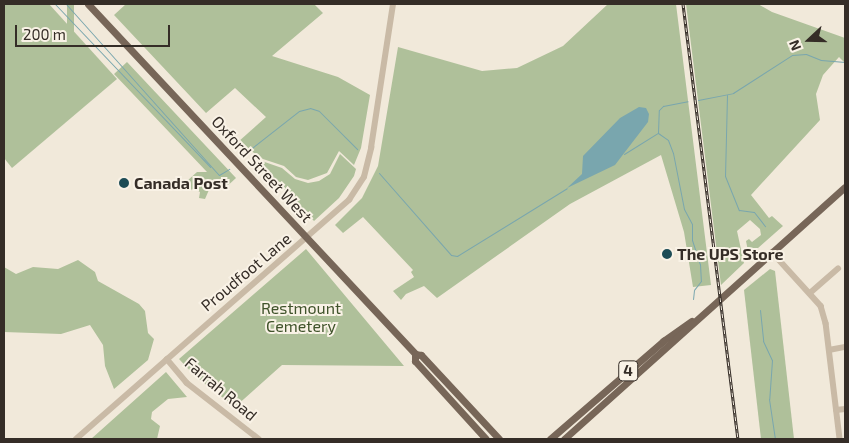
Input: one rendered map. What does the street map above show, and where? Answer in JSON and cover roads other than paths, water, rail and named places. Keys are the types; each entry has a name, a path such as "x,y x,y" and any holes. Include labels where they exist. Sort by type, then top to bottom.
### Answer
{"main road":[{"name":"Oxford Street West","path":"88,4 415,354 421,355 499,439"},
{"name":"4","path":"564,439 845,187"},
{"name":"4","path":"550,439 663,341 710,308"},
{"name":"Oxford Street West","path":"415,354 415,361 486,439"}],"street":[{"name":"Proudfoot Lane","path":"76,439 308,238 349,200 364,177 371,148 394,4"},
{"path":"772,252 821,306 829,350 840,439"},
{"path":"810,294 838,269"},
{"path":"829,350 845,347"},
{"name":"Farrah Road","path":"167,359 187,383 259,439"},
{"path":"836,410 845,409"}],"water":[{"path":"639,107 646,108 649,114 648,122 615,165 567,188 582,174 583,156 620,118"}],"waterway":[{"path":"55,4 210,167"},
{"path":"66,4 219,175 229,169"},
{"path":"698,100 733,93 792,55 806,54 821,60 845,62"},
{"path":"727,95 725,176 739,210 754,212 765,226"},
{"path":"624,154 658,133 659,110 663,106 688,101"},
{"path":"243,155 299,111 310,108 319,111 357,149"},
{"path":"658,133 668,140 673,153 684,209 692,224 692,240 700,264 701,281 694,290 693,299"},
{"path":"379,173 451,255 457,256 567,188"},
{"path":"760,310 763,341 772,360 769,399 775,439"}],"railway":[{"path":"683,4 738,439"}],"place":[{"name":"Canada Post","path":"124,183"},
{"name":"The UPS Store","path":"667,254"}],"park label":[{"name":"Restmount Cemetery","path":"301,317"}]}
